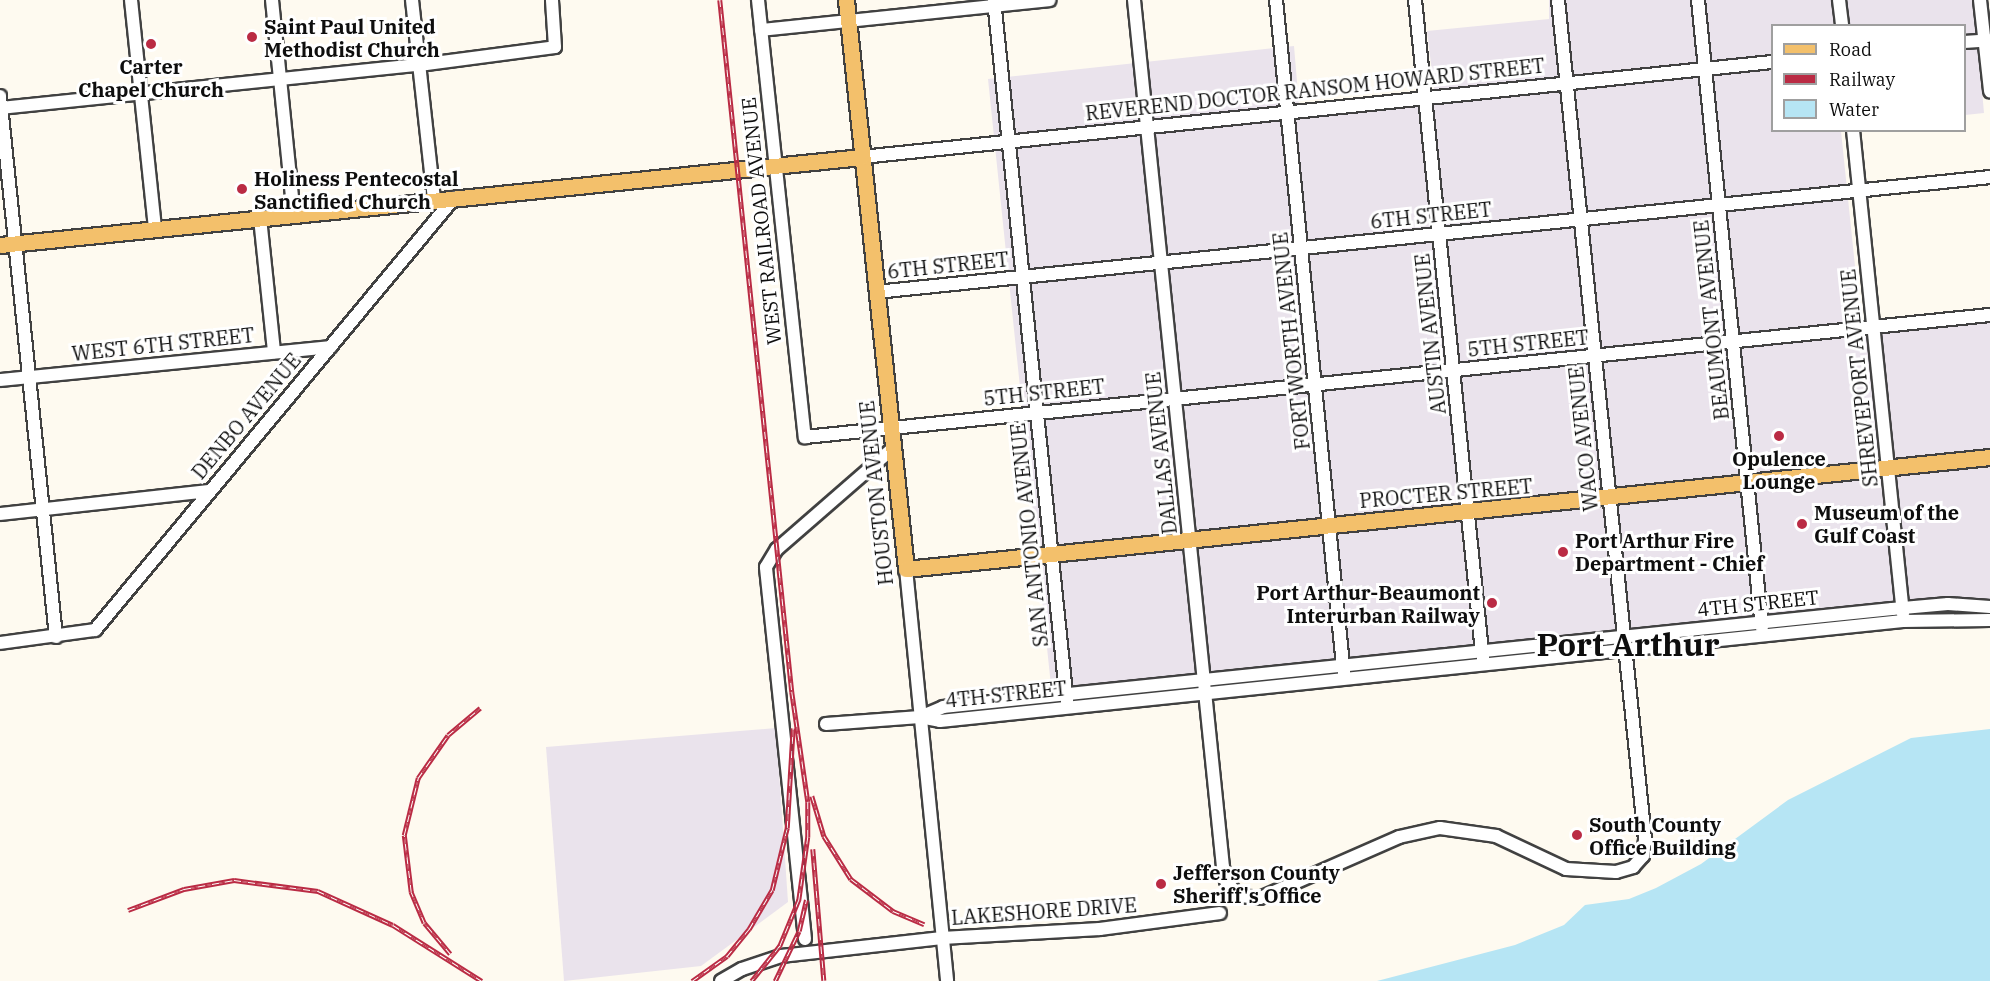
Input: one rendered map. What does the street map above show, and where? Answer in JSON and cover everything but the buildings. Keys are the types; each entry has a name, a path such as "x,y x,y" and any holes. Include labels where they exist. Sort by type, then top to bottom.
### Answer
{"main road":[{"name":"HOUSTON AVENUE","path":"846,0 906,569"},
{"path":"7,244 862,157"},
{"name":"PROCTER STREET","path":"906,569 1050,556 1328,525 1468,513 1990,457"}],"street":[{"path":"131,0 155,229"},
{"path":"272,0 294,215"},
{"path":"412,0 434,200"},
{"path":"56,637 29,377 7,244 0,104 140,93 419,65 555,48 552,0"},
{"name":"WEST RAILROAD AVENUE","path":"758,0 805,437"},
{"path":"761,30 995,3 1049,0"},
{"name":"DALLAS AVENUE","path":"1134,0 1223,867 1226,881 1239,896"},
{"name":"FORT WORTH AVENUE","path":"1276,0 1344,673"},
{"name":"AUSTIN AVENUE","path":"1415,0 1483,659"},
{"name":"WACO AVENUE","path":"1239,896 1260,898 1399,837 1440,828 1496,836 1566,869 1616,872 1633,867 1643,856 1645,839 1558,0"},
{"name":"BEAUMONT AVENUE","path":"1698,0 1763,635"},
{"path":"1839,0 1842,24"},
{"path":"1980,0 1987,40 1990,91"},
{"name":"SAN ANTONIO AVENUE","path":"995,3 1035,413 1067,701"},
{"path":"1966,42 1987,40"},
{"name":"REVEREND DOCTOR RANSOM HOWARD STREET","path":"862,157 1771,62"},
{"name":"SHREVEPORT AVENUE","path":"1853,132 1903,621"},
{"name":"6TH STREET","path":"876,292 1990,177"},
{"name":"DENBO AVENUE","path":"0,643 95,630 454,198"},
{"path":"260,218 274,352"},
{"name":"5TH STREET","path":"805,437 1990,315"},
{"name":"WEST 6TH STREET","path":"0,380 330,346"},
{"path":"805,939 766,567 777,549 892,448"},
{"path":"0,514 210,491"},
{"name":"HOUSTON AVENUE","path":"906,569 947,981"},
{"name":"4TH STREET","path":"1623,644 1762,622 1948,604 1990,607"},
{"name":"4TH STREET","path":"1067,701 1204,693 1344,673 1623,644 1763,635 1903,621 1990,620"},
{"name":"4TH STREET","path":"826,724 920,717 940,721 1203,680 1344,673"},
{"name":"LAKESHORE DRIVE","path":"721,981 742,969 781,956 942,938 1100,929 1220,913"}],"shaded area":[{"path":"1549,0 1974,0 1984,113 1966,115 1966,24 1771,24 1771,132 1841,132 1862,334 1990,322 1990,623 1950,623 1054,715 988,79 1294,46 1300,117 1436,105 1427,31 1549,19"},
{"path":"776,728 788,902 701,966 564,981 546,747"}],"water":[{"path":"1990,729 1990,981 1377,981 1515,945 1564,925 1585,905 1629,899 1656,888 1701,864 1788,800 1911,738"}],"railway":[{"path":"720,0 792,692 808,802 808,837 799,900 780,946 752,981"},
{"path":"450,954 424,923 411,892 404,835 418,778 448,735 480,708"},
{"path":"692,981 727,956 749,929 772,890 787,828 793,728"},
{"path":"812,796 824,836 851,879 893,911 924,924"},
{"path":"813,849 824,981"},
{"path":"128,910 184,889 234,880 318,891 393,925 482,981"},
{"path":"775,981 799,931 806,900"}],"place":[{"name":"Saint Paul United Methodist Church","path":"252,37"},
{"name":"Carter Chapel Church","path":"151,44"},
{"name":"Holiness Pentecostal Sanctified Church","path":"242,189"},
{"name":"Opulence Lounge","path":"1779,436"},
{"name":"Museum of the Gulf Coast","path":"1802,524"},
{"name":"Port Arthur Fire Department - Chief","path":"1563,552"},
{"name":"Port Arthur-Beaumont Interurban Railway","path":"1492,603"},
{"name":"South County Office Building","path":"1577,835"},
{"name":"Jefferson County Sheriff's Office","path":"1161,884"}],"district":[{"name":"Port Arthur","path":"1628,644"}]}
